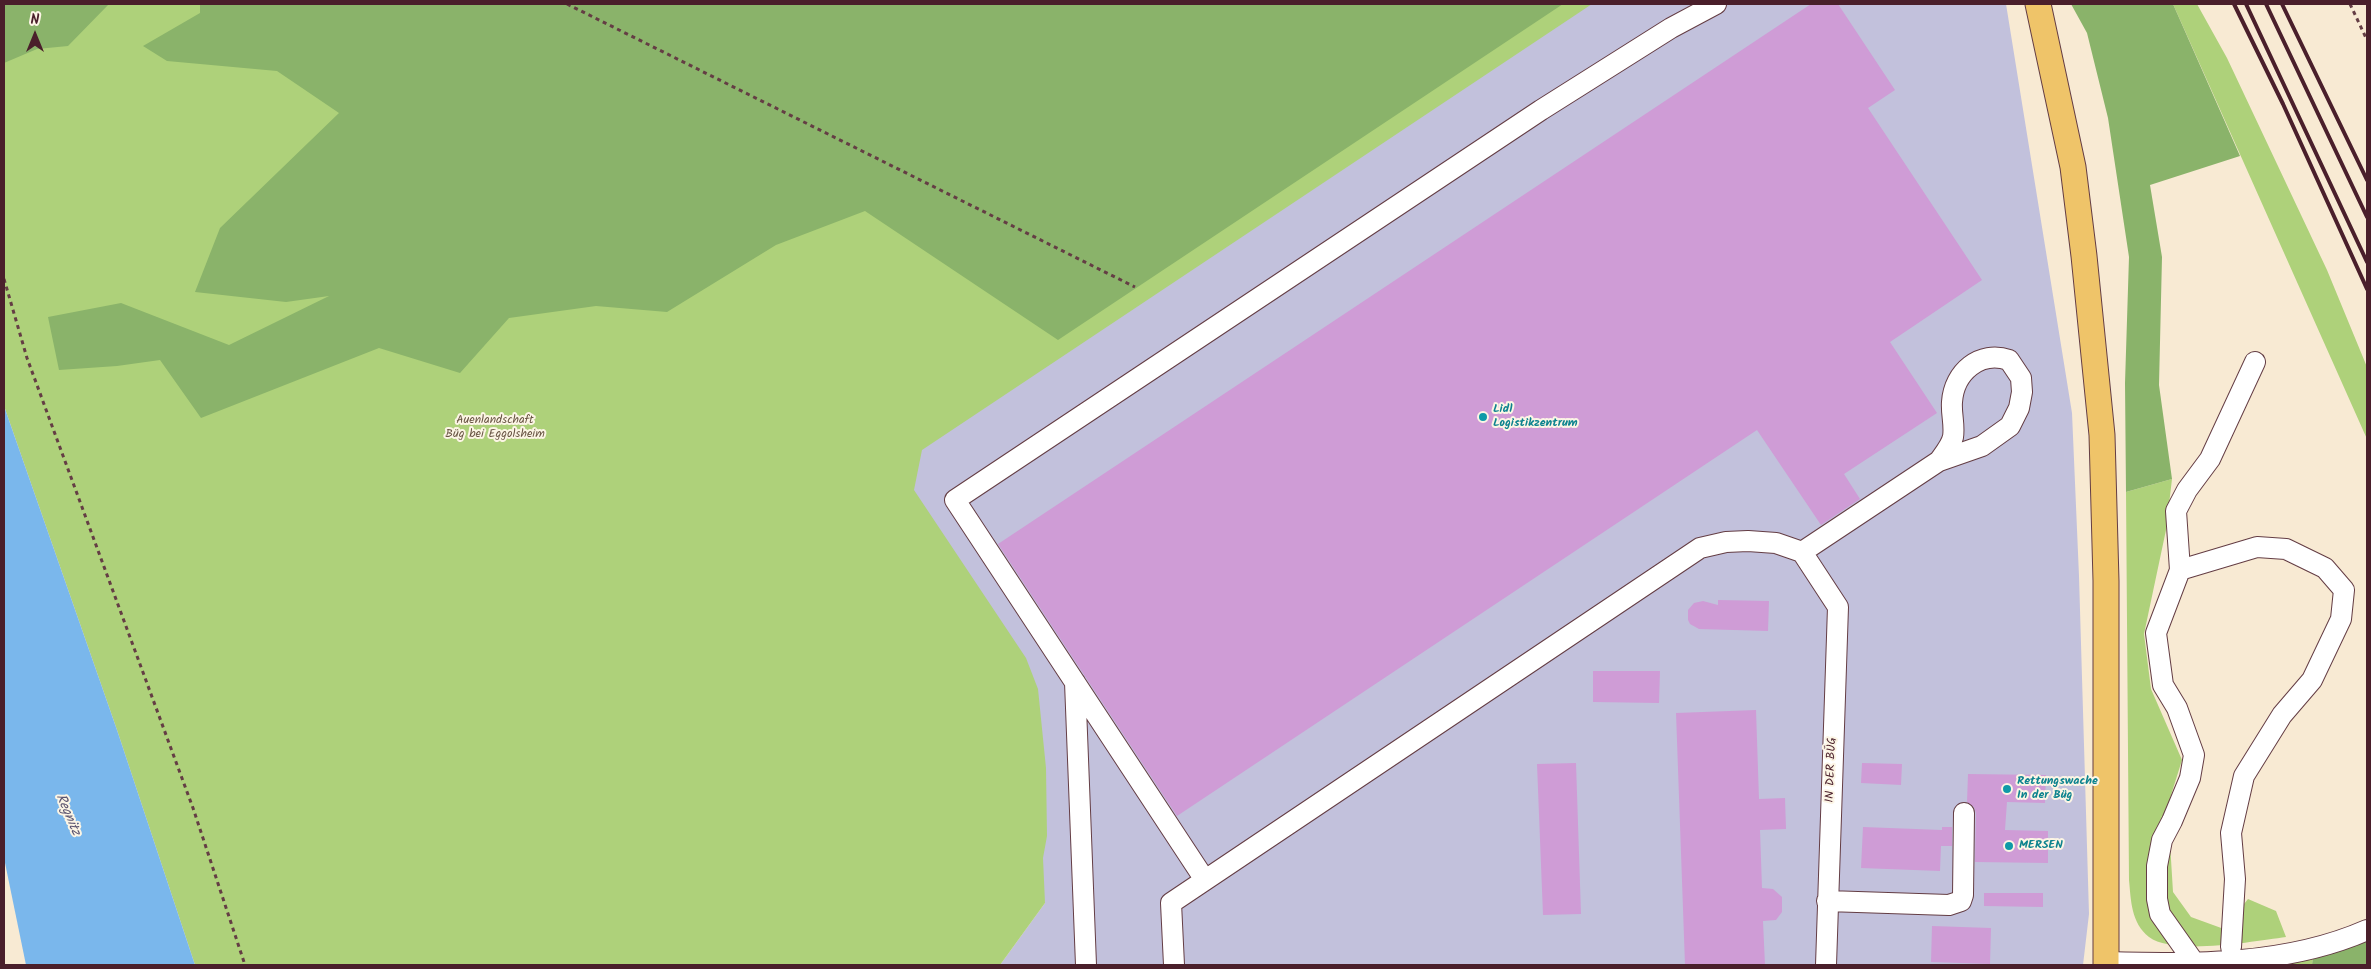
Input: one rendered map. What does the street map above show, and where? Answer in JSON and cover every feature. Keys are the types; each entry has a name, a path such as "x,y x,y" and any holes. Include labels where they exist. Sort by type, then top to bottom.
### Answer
{"main road":[{"path":"2038,4 2072,168 2084,256 2102,435 2106,580 2106,964"}],"street":[{"path":"1205,880 955,500 1541,110 1671,28 1716,4"},
{"path":"1174,965 1172,903 1700,548 1726,542 1748,541 1776,543 1802,552 1939,461 1982,446 1999,436 2013,422 2019,408 2021,378 2009,360 1988,357 1978,360 1968,367 1960,378 1952,400 1953,439 1939,461"},
{"path":"2196,964 2160,914 2157,899 2157,866 2162,840 2190,778 2194,755 2177,708 2163,685 2156,634 2180,570 2176,511 2187,490 2210,459 2255,362"},
{"path":"2180,570 2257,546 2286,549 2326,568 2344,590 2341,619 2312,680 2282,715 2244,776 2232,834 2235,879 2231,947"},
{"name":"IN DER BÜG","path":"1802,552 1838,607 1826,965"},
{"path":"1075,682 1086,965"},
{"path":"1828,901 1949,905 1961,902 1963,895 1964,813"},
{"path":"2106,964 2196,964 2249,960 2294,953 2351,937 2367,930"}],"path":[{"path":"567,4 1135,287"},
{"path":"2350,4 2367,40"},
{"path":"4,279 27,358 193,808 245,965"}],"shaded area":[{"path":"1583,4 2006,4 2072,413 2089,914 2083,965 1000,965 1045,903 903,491 910,453"}],"green space":[{"name":"Auenlandschaft Büg bei Eggolsheim","path":"4,4 1592,4 922,450 914,490 1026,658 1038,689 1046,768 1047,836 1043,858 1045,903 1000,965 195,965 117,730 4,406"},
{"path":"4,4 109,4 68,46 37,49 4,63"},
{"path":"200,4 1563,4 1058,340 865,211 776,245 667,312 596,306 509,318 460,373 379,348 201,418 160,360 117,366 59,370 48,317 121,303 229,345 329,296 286,302 195,292 220,228 339,113 277,71 167,61 143,46 200,13"},
{"path":"2071,4 2173,4 2240,156 2150,185 2162,257 2159,385 2172,479 2126,492 2125,383 2129,257 2108,118 2087,33"},
{"path":"2173,4 2197,4 2227,58 2327,270 2367,367 2367,439"},
{"path":"2172,479 2166,530 2144,634 2151,689 2182,760 2162,824 2170,843 2173,892 2191,917 2224,929 2248,899 2276,911 2286,937 2215,946 2177,946 2161,943 2149,937 2139,925 2133,911 2129,880 2126,492"},
{"path":"2367,938 2367,965 2312,965 2313,956"},
{"path":"2313,956 2312,965 2269,965"}],"water":[{"name":"Regnitz","path":"4,406 117,730 195,965 26,965 4,858"}],"building":[{"name":"Lidl Logistikzentrum","path":"1811,4 1838,4 1895,90 1868,108 1982,280 1890,342 1937,413 1844,474 1860,499 1821,525 1757,430 1177,816 998,544"},
{"path":"1718,600 1769,601 1768,631 1699,629 1690,624 1688,610 1694,603 1703,601 1718,605"},
{"path":"1593,671 1660,671 1659,703 1593,702"},
{"path":"1756,710 1759,799 1785,798 1786,829 1760,830 1762,888 1773,889 1782,897 1782,912 1776,920 1763,921 1765,965 1685,965 1676,713"},
{"path":"1576,763 1581,914 1543,915 1537,764"},
{"path":"1862,763 1902,764 1901,785 1861,783"},
{"path":"1968,774 2046,775 2045,803 2007,802 2005,830 2048,831 2048,863 1975,862 1976,813 1974,807 1967,802"},
{"path":"1863,827 1942,830 1942,827 1952,827 1952,846 1941,846 1940,871 1861,868"},
{"path":"1984,893 2043,893 2043,907 1984,906"},
{"path":"1932,926 1991,928 1990,964 1931,962"}],"railway":[{"path":"2234,4 2283,104 2367,289"},
{"path":"2246,4 2367,262"},
{"path":"2266,4 2367,217"},
{"path":"2282,4 2367,180"}],"place":[{"name":"Lidl Logistikzentrum","path":"1483,417"},
{"name":"Rettungswache In der Büg","path":"2007,789"},
{"name":"MERSEN","path":"2009,846"}]}
